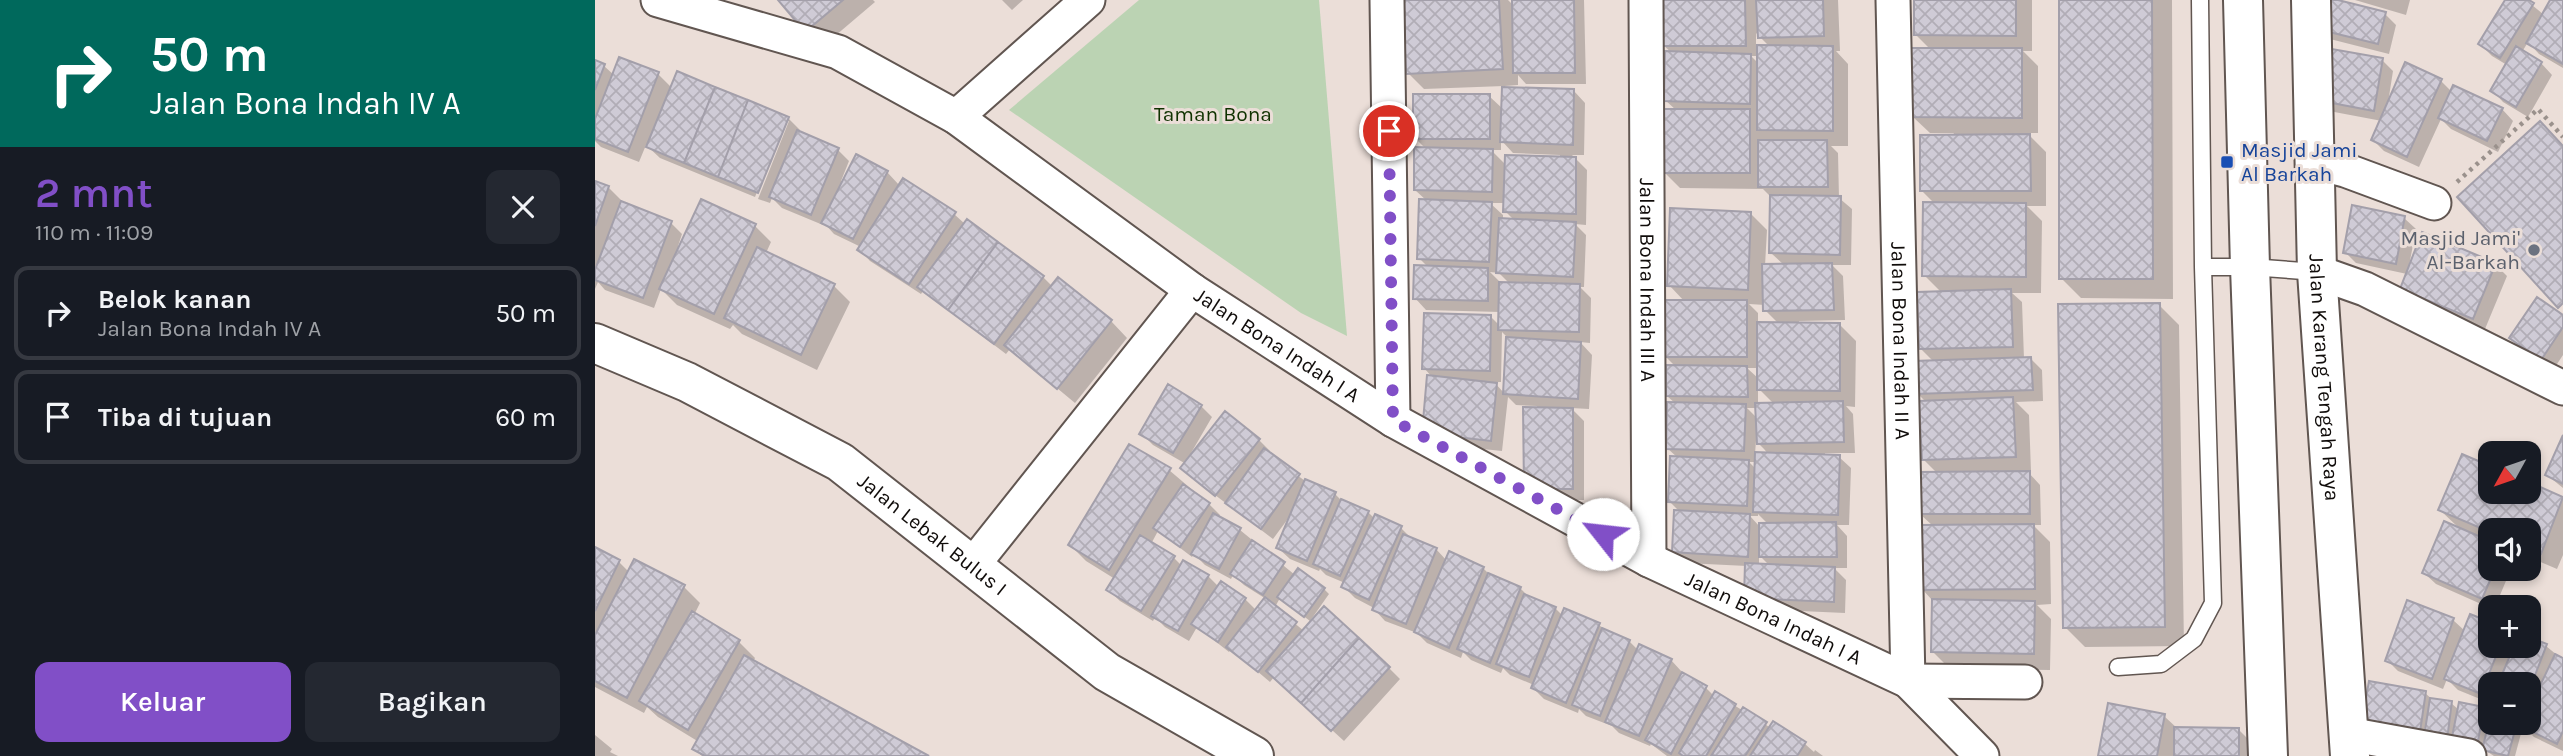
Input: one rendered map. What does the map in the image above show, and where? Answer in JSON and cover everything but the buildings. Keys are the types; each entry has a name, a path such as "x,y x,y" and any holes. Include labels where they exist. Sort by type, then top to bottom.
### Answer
{"main road":[{"path":"2243,0 2268,756"},
{"name":"Jalan Karang Tengah Raya","path":"2311,0 2317,272 2349,745"},
{"name":"Jalan Lebak Bulus I","path":"595,343 687,382 840,462 1107,672 1254,756"}],"street":[{"path":"956,117 1088,0"},
{"path":"1387,0 1393,420"},
{"name":"Jalan Bona Indah III A","path":"1646,0 1649,560"},
{"name":"Jalan Bona Indah II A","path":"1893,0 1908,681"},
{"name":"Jalan Bona Indah I A","path":"669,2 838,52 956,117 1192,290 1393,420 1649,560 1908,681 1973,746"},
{"path":"2314,162 2345,170 2434,203"},
{"path":"2317,272 2365,289 2563,388"},
{"path":"972,566 1192,290"},
{"name":"Jalan Bona Indah I A","path":"1908,681 2025,682"},
{"path":"1973,746 1976,683"},
{"path":"2349,745 2469,756"}],"lane":[{"path":"2118,667 2161,664 2194,639 2213,603 2203,267 2200,0"},
{"path":"2203,267 2317,272"}],"path":[{"path":"2434,203 2538,109 2563,137"}],"green space":[{"name":"Taman Bona","path":"1139,0 1319,0 1347,336 1301,313 1009,110"}],"place":[{"name":"Masjid Jami Al Barkah","path":"2227,162"},
{"name":"Masjid Jami' Al-Barkah","path":"2534,250"}],"route":[{"path":"1389,131 1393,420 1603,534"}]}
